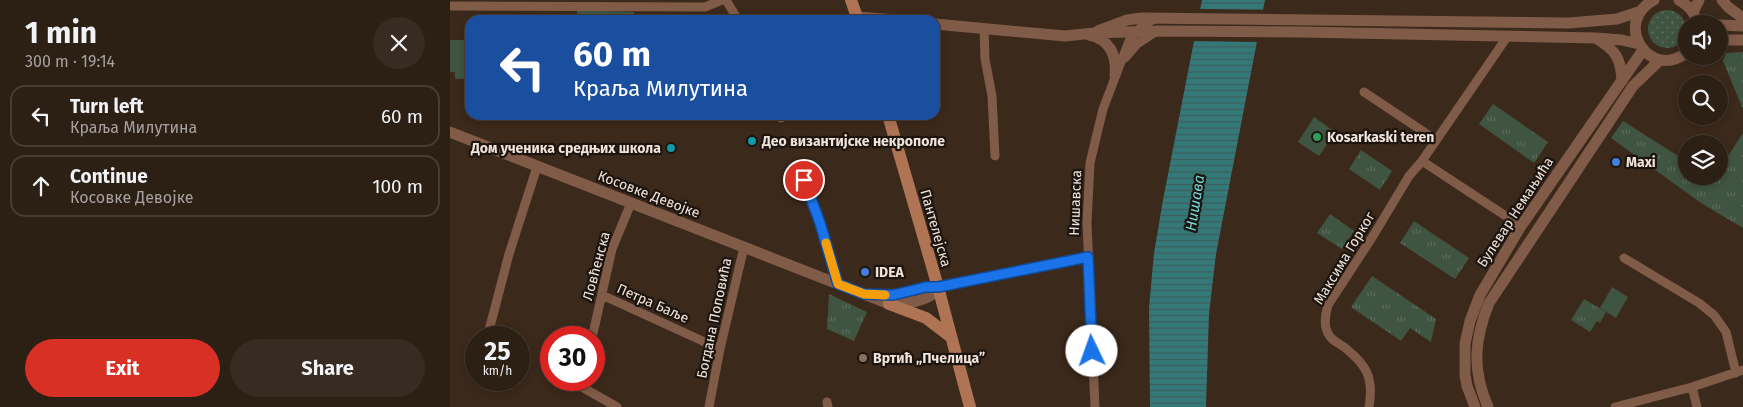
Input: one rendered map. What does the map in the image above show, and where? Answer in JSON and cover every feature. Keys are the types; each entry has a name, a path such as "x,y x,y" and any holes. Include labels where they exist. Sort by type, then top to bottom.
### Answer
{"main road":[{"path":"851,0 856,15"},
{"name":"Пантелејска","path":"889,120 938,287 970,407"},
{"path":"889,304 926,318 951,337"}],"street":[{"path":"450,6 705,7 722,0"},
{"path":"726,0 735,15"},
{"path":"1088,34 1127,20 1159,17 1569,23 1617,18 1641,11 1654,0"},
{"path":"1678,0 1686,4 1694,15"},
{"path":"1696,15 1699,0"},
{"path":"1722,0 1743,18"},
{"path":"1641,11 1635,25 1636,35 1641,47 1650,56 1660,60 1672,60 1678,57"},
{"path":"1121,64 1129,41 1135,32 1159,17"},
{"path":"940,24 1065,36 1158,31 1301,32 1596,38 1622,40 1641,47"},
{"path":"1728,25 1743,26"},
{"path":"984,28 985,59 992,96 994,156"},
{"path":"1121,64 1129,51 1158,31"},
{"path":"1088,34 1110,38 1116,43 1121,54 1121,64"},
{"path":"1088,34 1104,41 1110,48 1116,65 1115,75"},
{"name":"Максима Горког","path":"1369,407 1372,391 1368,374 1357,357 1329,336 1324,318 1328,305 1409,176 1422,161 1507,37"},
{"path":"1596,38 1608,46 1615,54 1619,62 1622,81"},
{"path":"1728,40 1743,40"},
{"name":"Булевар Немањића","path":"1475,407 1467,386 1464,366 1465,344 1470,321 1480,295 1521,226 1622,81 1641,47"},
{"name":"Булевар Немањића","path":"1488,407 1479,381 1476,363 1479,331 1488,303 1633,86 1660,60"},
{"name":"Нишавска","path":"1095,407 1087,223 1090,163 1103,109 1121,64"},
{"path":"1364,92 1436,140"},
{"name":"Косовке Девојке","path":"450,132 889,304 915,302 935,292 938,287"},
{"path":"1422,161 1521,226"},
{"path":"490,326 509,254 537,167"},
{"path":"804,180 820,223 838,284"},
{"name":"Ловћенска","path":"595,326 612,249 631,203"},
{"name":"Богдана Поповића","path":"710,407 720,349 744,246"},
{"path":"938,287 1088,257"},
{"path":"1614,407 1692,387 1739,372 1726,332 1714,315 1699,303 1624,258"},
{"name":"Косовке Девојке","path":"864,294 893,295 926,287 938,287"},
{"name":"Петра Баље","path":"602,295 720,349"},
{"path":"1692,387 1697,407"},
{"path":"593,391 617,407"},
{"name":"Богдана Поповића","path":"711,396 714,407"}],"green space":[{"path":"577,10 634,12 634,15 577,15"},
{"path":"1660,11 1674,11 1681,15 1678,15 1678,45 1667,48 1660,47 1653,43 1649,36 1649,22 1653,15"},
{"path":"450,40 465,40 465,79 455,79 455,72 450,72"},
{"path":"1743,52 1743,109 1725,65 1728,65 1728,53"},
{"path":"1493,104 1548,142 1534,163 1479,124"},
{"name":"Kosarkaski teren","path":"1314,117 1335,132 1319,156 1298,142"},
{"path":"1623,121 1678,156 1678,185 1728,185 1728,156 1743,133 1743,228 1701,203 1611,138"},
{"path":"1361,150 1392,171 1380,190 1349,169"},
{"path":"1330,214 1354,231 1342,249 1317,233"},
{"path":"1414,221 1469,258 1455,279 1400,243"},
{"path":"1372,276 1436,319 1431,342 1410,328 1401,341 1351,307"},
{"path":"1612,287 1628,297 1616,318 1600,308"},
{"path":"829,294 867,312 854,341 827,329"},
{"path":"1584,299 1606,312 1600,323 1597,321 1590,332 1571,320"}],"water":[{"name":"Нишава","path":"1202,0 1265,0 1216,254 1209,314 1206,407 1150,407 1149,308 1154,253"}],"pier":[{"path":"1198,9 1265,10 1259,42 1191,41"}],"slow traffic":[{"path":"826,243 838,284 864,294 885,295"}],"place":[{"name":"Kosarkaski teren","path":"1317,137"},
{"name":"Део византијске некрополе","path":"752,141"},
{"name":"Дом ученика средњих школа","path":"671,148"},
{"name":"Maxi","path":"1616,162"},
{"name":"IDEA","path":"865,272"},
{"name":"Вртић „Пчелица”","path":"863,358"}],"route":[{"path":"804,180 820,223 838,284 864,294 900,294 926,287 938,287 1088,257 1092,351"}]}
